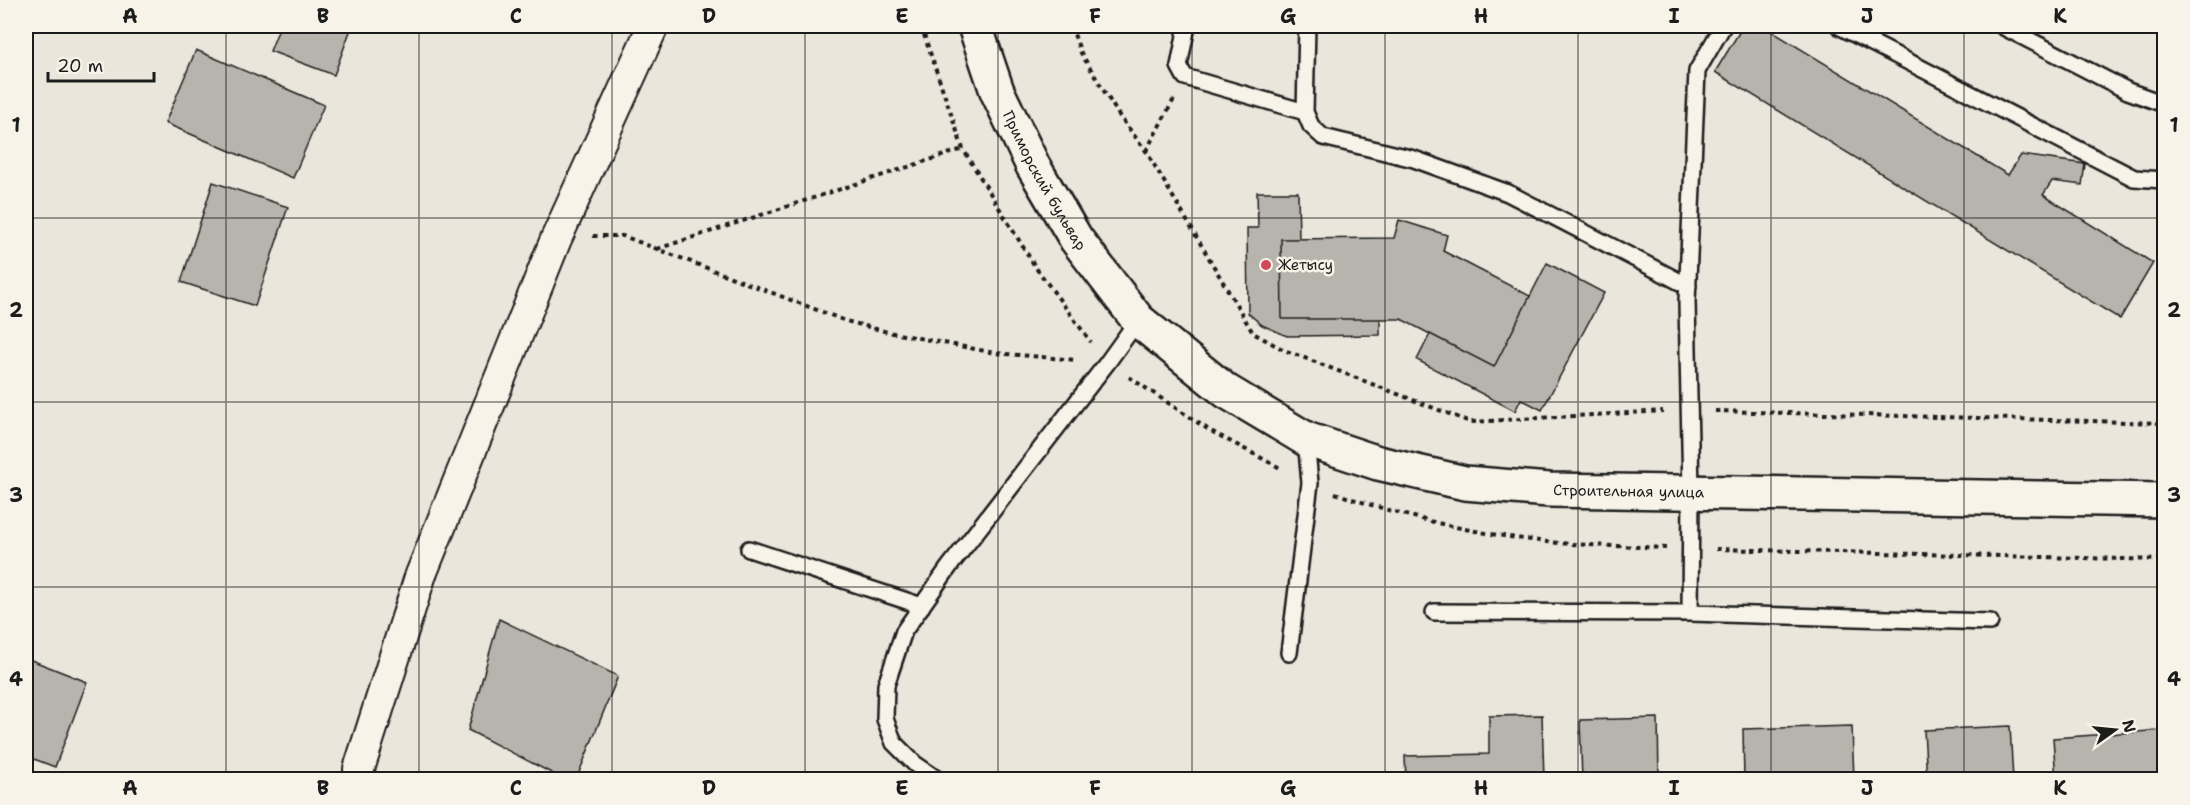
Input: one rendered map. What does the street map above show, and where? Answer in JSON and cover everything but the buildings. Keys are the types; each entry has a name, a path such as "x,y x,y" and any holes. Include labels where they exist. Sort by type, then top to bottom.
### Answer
{"street":[{"path":"359,769 420,577 463,475 556,239 653,26"},
{"name":"Приморский бульвар","path":"975,26 997,91 1033,166 1076,238 1138,320"},
{"name":"Строительная улица","path":"1138,320 1226,391 1306,439 1378,463 1465,483 1549,490 2164,500"}],"lane":[{"path":"1188,26 1179,66 1185,77 1305,112"},
{"path":"1292,26 1307,28 1305,112 1311,126 1323,137 1414,159 1508,193 1688,286"},
{"path":"1690,613 1688,286 1697,71 1723,26"},
{"path":"1839,26 2134,178 2164,180"},
{"path":"2002,26 2128,91 2164,104"},
{"path":"938,780 915,764 894,743 885,719 886,685 904,631 949,567 1138,320"},
{"path":"1289,654 1310,483 1306,439"},
{"path":"749,549 922,606"},
{"path":"1434,612 1690,613 1990,622"}],"path":[{"path":"921,26 963,149 1036,268 1107,363"},
{"path":"1071,26 1081,53 1118,114 1146,151 1253,333 1284,350 1470,422 1689,410 2164,423"},
{"path":"1146,151 1185,77"},
{"path":"656,249 963,149"},
{"path":"556,239 623,236 846,321 888,332 994,353 1107,363"}],"place":[{"name":"Жетысу","path":"1266,265"}]}
